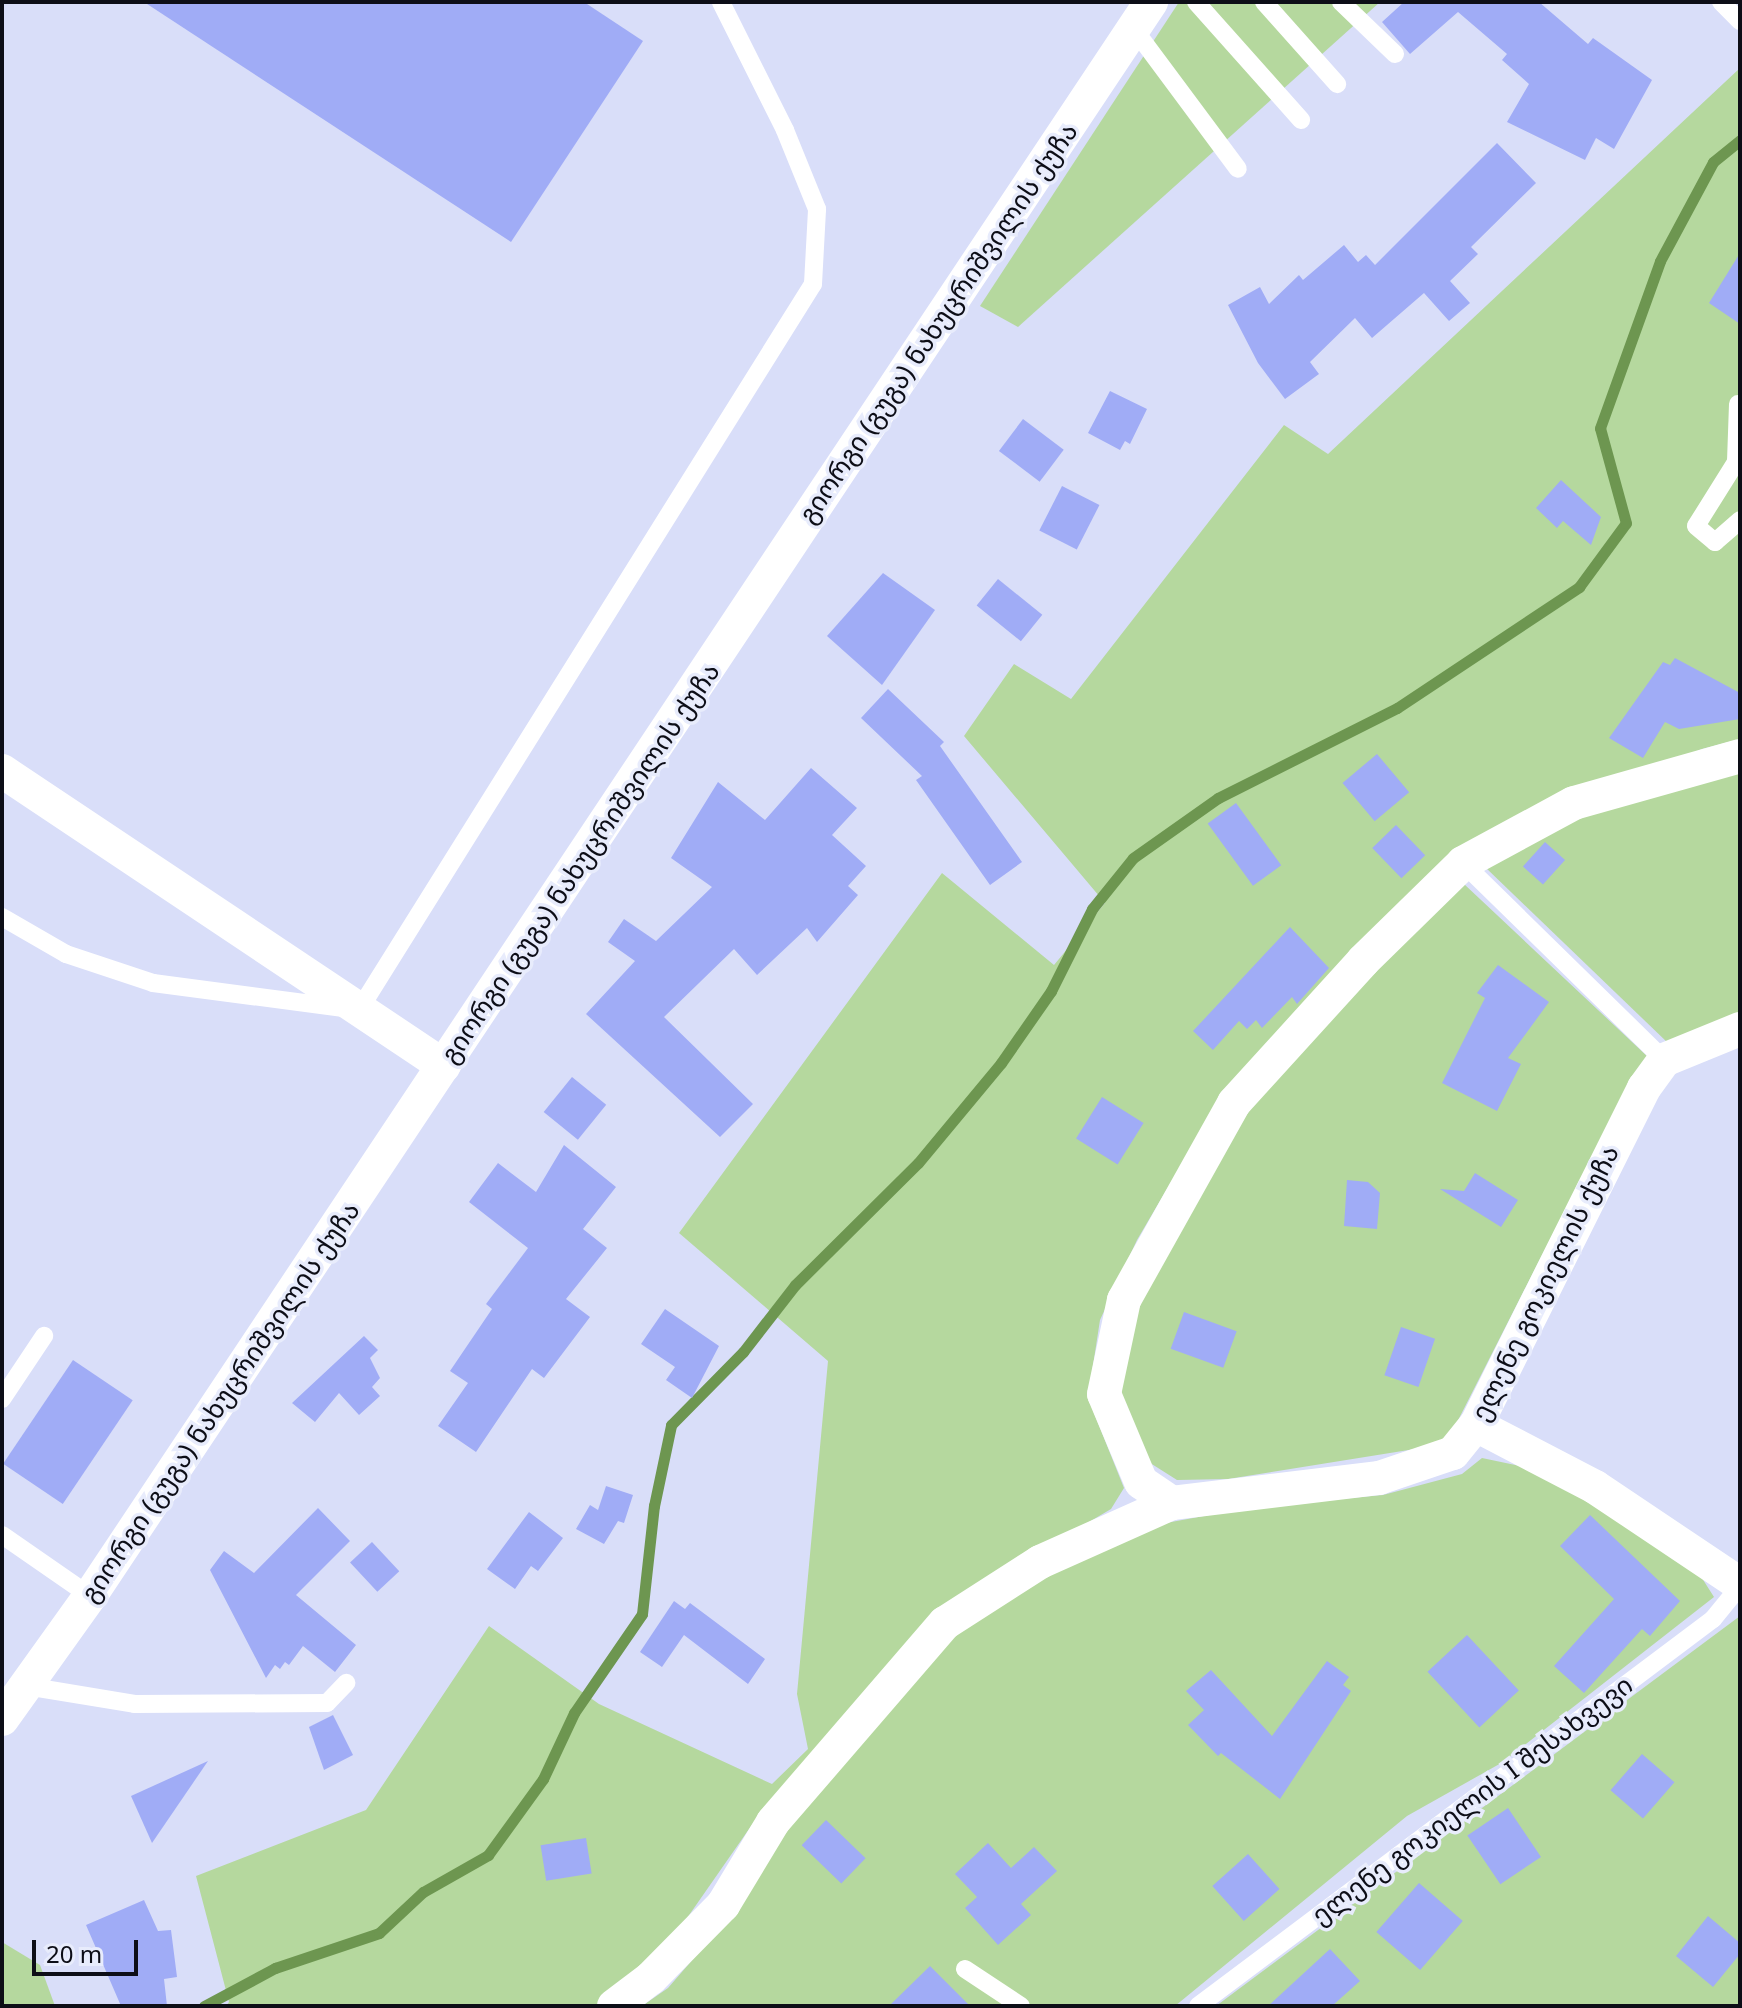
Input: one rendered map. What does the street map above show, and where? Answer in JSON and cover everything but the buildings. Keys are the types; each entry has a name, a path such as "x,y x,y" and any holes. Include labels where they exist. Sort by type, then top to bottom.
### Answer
{"street":[{"name":"გიორგი (გუგა) ნახუცრიშვილის ქუჩა","path":"2,1719 90,1596 1142,15"},
{"path":"1172,1503 1141,1482 1104,1394 1124,1300 1234,1103 1363,961 1463,863 1574,803 1740,756"},
{"path":"2,771 444,1066"},
{"path":"1664,1060 1740,1029"},
{"name":"ელენე გოკიელის ქუჩა","path":"614,2006 651,1978 723,1905 773,1822 945,1623 1040,1562 1172,1503 1379,1478 1453,1453 1476,1425 1625,1121 1664,1060"},
{"name":"ელენე გოკიელის I შესახვევი","path":"1476,1425 1595,1487 1740,1585"}],"lane":[{"path":"2,917 66,954 153,983 359,1010 813,284 817,209 785,130 721,2"},
{"path":"1196,2 1301,120"},
{"path":"1264,2 1337,84"},
{"path":"1341,2 1395,54"},
{"path":"1721,2 1740,21"},
{"path":"1142,15 1238,169"},
{"path":"1738,404 1736,462 1696,526 1715,542 1740,520"},
{"path":"1463,863 1664,1060"},
{"path":"2,1399 44,1336"},
{"path":"2,1535 90,1596"},
{"name":"ელენე გოკიელის I შესახვევი","path":"1198,2006 1713,1619 1740,1585"},
{"path":"26,1686 135,1704 327,1703 346,1683"},
{"path":"965,1969 1021,2006"}],"green space":[{"path":"1179,2 1380,2 1018,327 980,306"},
{"path":"1740,68 1740,739 1702,749 1460,848 1224,1092 1137,1240 1100,1320 1088,1398 1124,1488 1111,1509 935,1613 763,1809 655,1964 597,2006 226,2006 229,2002 196,1876 366,1810 489,1626 599,1704 772,1784 808,1749 797,1694 828,1361 679,1233 942,873 1054,965 1105,903 964,736 1014,664 1071,699 1284,425 1328,454"},
{"path":"1740,769 1740,1014 1669,1044 1485,867 1492,852 1658,781"},
{"path":"1464,884 1648,1057 1629,1084 1446,1444 1228,1479 1177,1480 1147,1461 1114,1390 1133,1303 1255,1101 1375,965"},
{"path":"1482,1458 1534,1469 1607,1508 1700,1575 1714,1597 1503,1762 1407,1816 1175,2006 642,2006 668,1988 740,1905 792,1815 956,1626 1045,1572 1144,1527 1253,1507 1383,1495 1462,1474"},
{"path":"1740,1616 1740,2006 1216,2006"},
{"path":"2,1942 40,1965 55,2006 2,2006"}],"waterway":[{"path":"204,2006 275,1968 379,1933 423,1892 488,1855 543,1779 574,1713 642,1614 654,1506 671,1425 743,1352 795,1285 918,1163 1001,1063 1051,991 1092,909 1133,858 1218,798 1397,708 1579,587 1626,523 1600,428 1660,261 1713,162 1740,140"}]}
